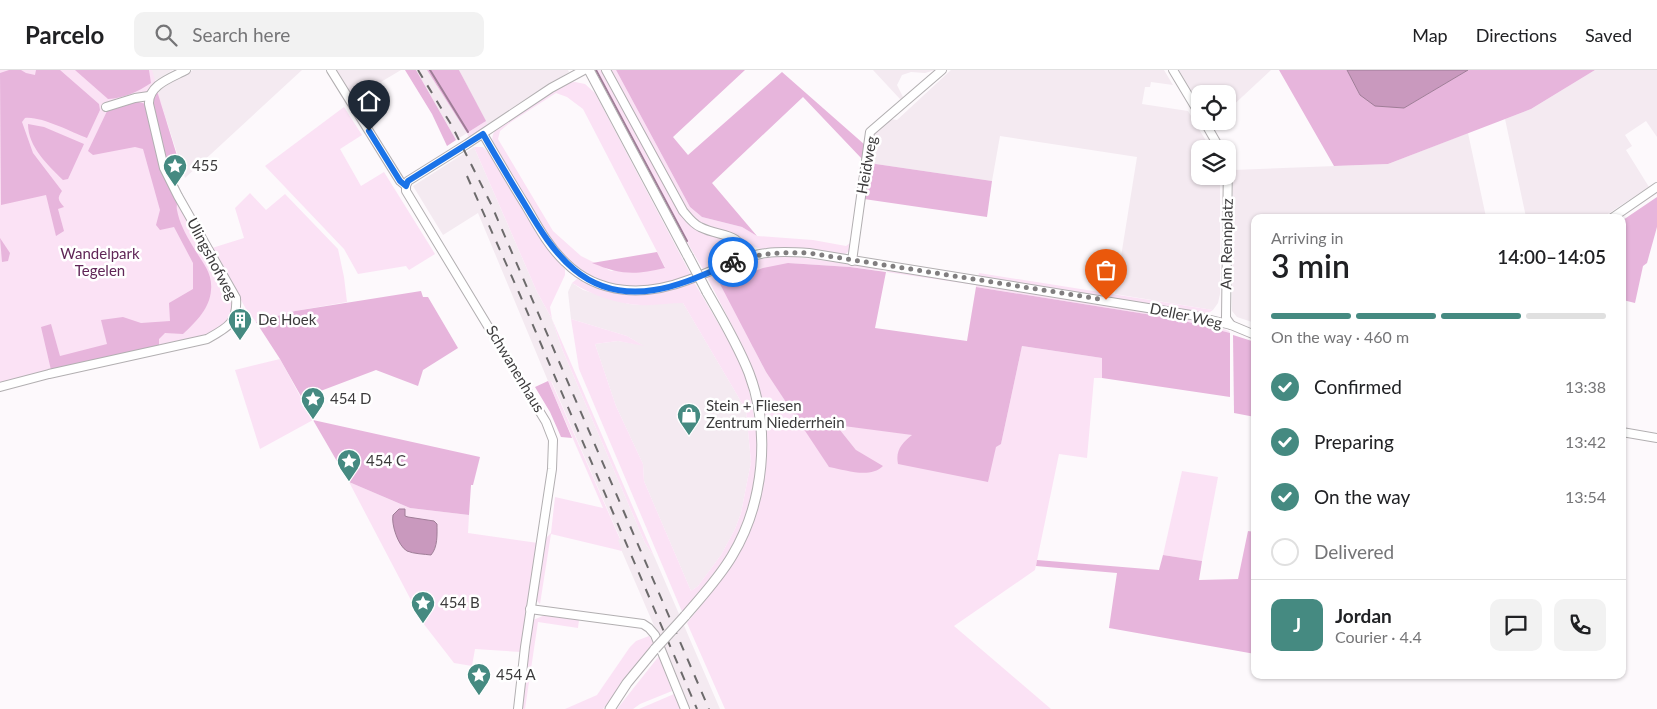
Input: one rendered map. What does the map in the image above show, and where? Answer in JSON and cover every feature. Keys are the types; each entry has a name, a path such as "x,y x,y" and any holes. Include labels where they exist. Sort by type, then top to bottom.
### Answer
{"main road":[{"path":"589,70 749,373 758,410 762,454 758,488 753,506 740,540 724,567 685,616 627,683 610,709"}],"street":[{"path":"106,106 149,96 153,89 186,70"},
{"name":"Schwanenhaus","path":"331,70 400,181 406,186 406,191 546,422 553,440 552,469 530,609 518,709"},
{"path":"406,186 408,181 551,88 584,70"},
{"path":"606,70 683,211 699,227 739,241 747,257"},
{"name":"Heidweg","path":"852,260 870,132 942,70"},
{"path":"1172,70 1191,101"},
{"name":"Ulingshofweg","path":"0,387 49,374 207,339 223,330 235,317 237,308 236,298 164,168 149,96"},
{"name":"Deller Weg","path":"483,134 553,248 564,262 588,279 618,290 635,292 652,290 689,280 747,257 766,253 809,253 1191,315 1231,325 1251,333"},
{"name":"Am Rennplatz","path":"1228,185 1226,318 1231,325"},
{"path":"1618,214 1657,188"},
{"path":"1626,433 1657,438"},
{"path":"530,609 643,624 655,636 685,709"}],"shaded area":[{"path":"9,70 21,70 35,75 36,70 60,70 99,104 100,110 87,138 39,119 25,118 22,122 33,153 62,191 59,199 64,207 58,209 64,231 56,236 46,195 1,205 0,73"},
{"path":"75,70 149,70 151,83 131,94 108,99"},
{"path":"149,70 173,70 151,83"},
{"path":"193,70 302,70 185,178 157,91"},
{"path":"336,70 401,70 354,98"},
{"path":"405,70 416,70 456,140 447,146 432,114"},
{"path":"416,70 427,70 467,133 456,140"},
{"path":"427,70 459,70 486,121 467,133"},
{"path":"459,70 568,70 569,72 487,125"},
{"path":"616,70 745,70 673,137 688,155 782,72 865,145 862,159 803,97 712,183 757,236 742,227 702,217 690,207"},
{"path":"873,70 935,70 925,73 911,72 902,75 897,85 903,97 900,99"},
{"path":"951,70 1164,70 1173,85 1151,82 1150,87 1145,87 1142,104 1188,111 1191,116 1191,130 1200,130 1206,140 1191,140 1191,185 1220,185 1220,294 1218,303 1213,310 1115,294 1137,157 1000,136 992,181 869,163 874,134 890,119 897,120"},
{"path":"1179,70 1271,70 1236,103 1236,85 1191,85 1191,91"},
{"path":"1279,70 1347,70 1360,95 1404,108 1468,70 1595,70 1531,109 1388,164 1334,166"},
{"path":"1347,70 1468,70 1404,108 1375,106 1360,95"},
{"path":"1595,70 1657,70 1657,137 1646,121 1625,135 1632,146 1626,150 1649,187 1608,214 1525,214 1505,119 1531,109"},
{"path":"157,91 183,175 175,181 168,167 153,104 153,97"},
{"path":"135,101 146,104 160,163 165,178 177,200 179,219 210,277 210,297 202,314 183,334 165,333 159,339 159,345 51,370 41,327 51,324 60,356 107,344 101,320 123,317 141,323 170,321 169,303 193,289 193,263 174,227 160,230 156,225 160,210 143,149 135,147 93,155 88,151 108,109"},
{"path":"28,124 44,127 84,144 68,179 63,180 40,155 31,140"},
{"path":"1468,133 1485,214 1251,214 1251,322 1237,317 1232,311 1233,185 1236,185 1236,170 1388,164"},
{"path":"474,147 537,292 552,319 562,349 645,543 654,556 720,709 690,709 617,540 620,538 552,382 548,381 478,213 443,235 413,186"},
{"path":"869,163 992,181 987,217 864,199"},
{"path":"1657,197 1657,227 1647,263 1643,266 1635,303 1626,301 1626,218"},
{"path":"0,238 10,253 8,261 2,262"},
{"path":"657,252 665,268 628,273 611,270 592,263"},
{"path":"788,263 850,267 886,272 875,328 967,341 976,287 1177,319 1230,333 1230,397 1102,378 1102,358 1022,346 1001,444 996,447 988,482 898,464 899,451 912,435 836,425 856,450 883,466 878,470 865,473 829,467 766,372 720,284 763,268"},
{"name":"Stein + Fliesen Zentrum Niederrhein","path":"572,283 583,290 629,304 683,303 746,410 751,462 741,513 721,555 698,586 691,591 644,481 643,464 616,406 595,344 618,341 642,345 627,336 571,319 568,292"},
{"path":"421,291 423,297 428,297 458,348 423,370 418,386 376,370 302,398 256,322 295,311"},
{"path":"1233,335 1251,341 1251,416 1234,413"},
{"path":"548,381 572,438 561,437 550,412 535,387"},
{"path":"313,420 480,457 473,485 471,485 469,515 410,508 349,482"},
{"path":"399,509 405,509 405,516 434,521 437,524 436,544 431,555 407,551 401,545 393,524 393,515"},
{"path":"1248,531 1251,531 1251,653 1109,628 1117,573 1036,566 1037,560 1159,570 1163,555 1202,561 1199,580 1238,579"}],"green space":[{"name":"Wandelpark Tegelen","path":"0,70 152,70 177,158 177,194 232,296 234,312 224,326 216,331 218,337 0,390"},
{"path":"593,70 602,70 683,217 694,229 731,242 736,247 733,257 729,260 704,271 670,213"},
{"path":"610,70 616,70 690,207 702,217 742,227 757,236 813,240 846,246 850,243 849,251 843,256 786,248 760,249 750,245 739,236 704,226 687,212"},
{"path":"566,83 585,84 595,93 691,275 651,285 618,285 591,275 567,258 547,234 529,207 494,146 494,132 498,127","holes":["556,93 567,97 583,109 665,267 611,271 581,256 553,231 498,139 500,131 511,122"]},
{"path":"344,107 362,135 340,149 361,186 384,172 435,254 409,270 406,266 358,274 344,249 265,166"},
{"path":"486,121 488,127 469,138 467,133"},
{"path":"474,147 483,147 494,159 547,247 565,269 565,275 550,307 552,319 537,292"},
{"path":"250,193 266,210 285,194 338,249 347,302 295,311 256,322 246,309 212,248 244,238 235,208"},
{"path":"789,256 881,268 883,271 788,263 753,347 766,372 830,467 856,450 835,424 996,446 1001,444 1022,346 1102,358 1102,378 1094,378 1087,458 1059,454 1035,570 954,626 1051,709 725,709 687,623 716,587 736,556 763,478 767,452 765,419 760,394 741,343 707,277 747,262"},
{"path":"890,269 1157,313 1209,324 1230,333 1177,319 976,287 976,285 886,272"},
{"path":"979,273 1213,310 1201,315 978,277"},
{"path":"577,279 608,291 636,294 649,294 694,282 731,345 747,380 758,437 754,483 747,513 722,564 683,614 579,369 571,319 627,336 644,346 618,341 595,344 616,406 643,464 644,481 691,591 698,586 721,555 741,513 751,462 746,410 683,303 645,305 622,303 596,295 572,283"},
{"path":"552,319 654,556 645,543 562,349"},
{"path":"280,359 313,420 260,449 235,370"},
{"path":"548,381 551,381 620,539 618,540 622,551 551,534 540,604 536,600 546,538 551,533 555,497 603,508"},
{"path":"1182,471 1218,477 1202,561 1163,555"},
{"path":"349,482 410,508 469,515 468,533 538,543 521,652 475,649 472,666 454,663 423,623","holes":["400,509 405,509 405,516 408,518 434,521 437,524 436,545 431,555 407,551 398,540 394,529 393,515"]},
{"path":"545,615 579,620 578,628 538,622 525,709 520,707 533,620"},
{"path":"649,636 655,645 603,709 565,709 597,695 630,647 636,641"},
{"path":"659,656 672,691 640,704 633,709 617,709"},
{"path":"674,694 680,709 639,709"}],"waterway":[{"path":"430,70 468,132"},
{"path":"596,70 687,241"}],"railway":[{"path":"418,70 452,126 491,204 709,709"},
{"path":"467,176 520,295 697,709"}],"way so far":[{"path":"733,262 766,253 809,253 1106,300"}],"place":[{"name":"455","path":"175,187"},
{"name":"De Hoek","path":"240,341"},
{"name":"454 D","path":"313,420"},
{"name":"Stein + Fliesen Zentrum Niederrhein","path":"689,436"},
{"name":"454 C","path":"349,482"},
{"name":"454 B","path":"423,624"},
{"name":"454 A","path":"479,696"}],"route":[{"path":"369,131 400,181 406,186 408,181 483,134 541,232 564,262 588,279 604,286 635,292 652,290 689,280 733,262"}]}
